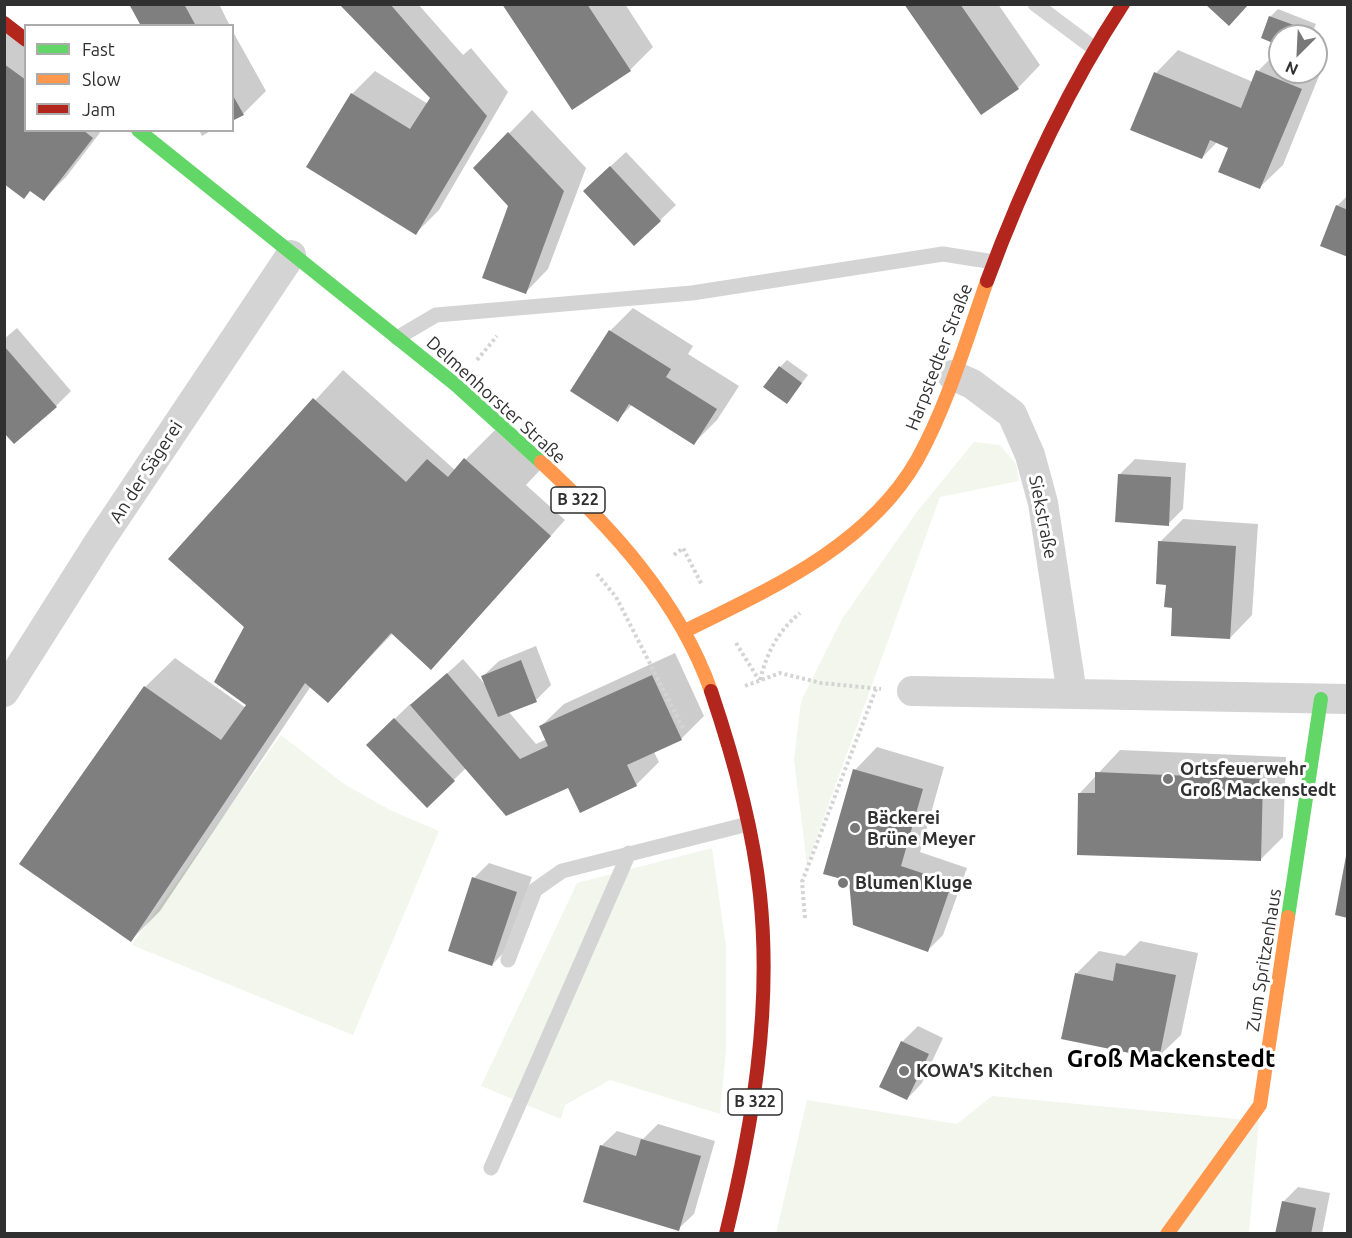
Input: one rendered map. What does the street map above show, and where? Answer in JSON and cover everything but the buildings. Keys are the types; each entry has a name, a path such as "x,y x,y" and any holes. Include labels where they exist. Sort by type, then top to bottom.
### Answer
{"main road":[{"name":"Harpstedter Straße","path":"685,631 780,582 839,545 879,509 903,482 919,456 994,262 1050,133 1095,49 1109,15 1123,4"},
{"path":"4,23 24,38"},
{"name":"Delmenhorster Straße","path":"140,132 397,338 504,428 585,507 645,576 685,631 714,697 748,824 760,895 762,968 760,1055 752,1124 726,1233"},
{"name":"Zum Spritzenhaus","path":"1167,1233 1260,1105 1334,699"}],"street":[{"name":"An der Sägerei","path":"4,692 91,555 291,255"},
{"name":"Siekstraße","path":"952,375 972,384 1012,414 1030,455 1043,503 1072,694"},
{"path":"912,690 1334,699"}],"lane":[{"path":"1035,4 1095,49"},
{"path":"397,338 436,315 692,293 943,254 994,262"},
{"path":"508,960 535,890 562,871 748,824"},
{"path":"491,1168 628,853"}],"path":[{"path":"596,573 616,597 678,713"},
{"path":"717,615 760,681 780,673 821,683 912,690"},
{"path":"805,918 802,882 876,689"}],"shaded area":[{"path":"974,442 1000,445 1016,464 1019,481 940,497 807,864 794,760 801,701 842,619 919,509"},
{"path":"281,735 344,784 390,810 439,831 353,1035 132,945"},
{"path":"712,848 726,946 726,1050 720,1114 610,1080 565,1105 561,1119 481,1086 577,883"},
{"path":"992,1096 1259,1121 1249,1233 776,1234 807,1100 957,1124"}],"traffic: fast":[{"path":"140,132 456,385 541,462"},
{"path":"1288,917 1321,699"}],"traffic: slow":[{"path":"685,631 750,599 814,562 872,517 896,490 917,460 938,417 987,281"},
{"path":"541,462 593,512 662,596 681,626 711,691"},
{"path":"1167,1234 1260,1105 1288,917"}],"traffic: jam":[{"path":"987,281 1015,209 1064,104 1123,4"},
{"path":"4,23 24,38"},
{"path":"711,691 747,818 757,869 763,938 764,981 758,1066 752,1108 726,1234"}],"place":[{"name":"Ortsfeuerwehr Groß Mackenstedt","path":"1168,779"},
{"name":"Bäckerei Brüne Meyer","path":"855,828"},
{"name":"Blumen Kluge","path":"843,883"},
{"name":"KOWA'S Kitchen","path":"904,1071"}],"district":[{"name":"Groß Mackenstedt","path":"1171,1059"}]}
